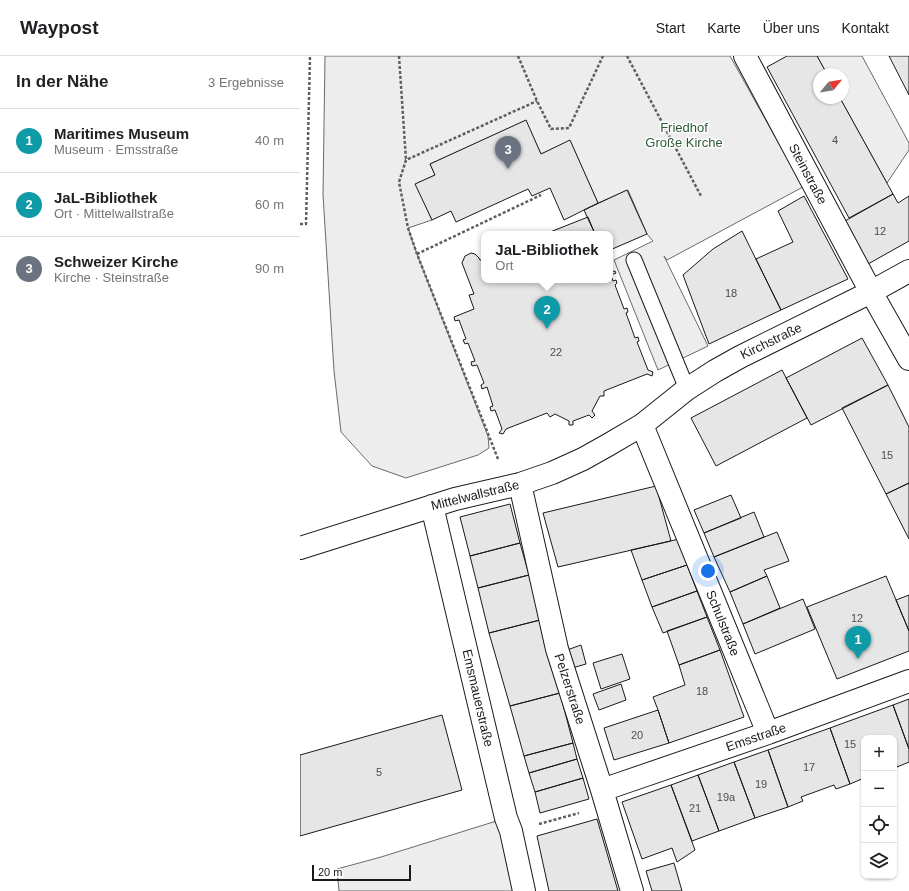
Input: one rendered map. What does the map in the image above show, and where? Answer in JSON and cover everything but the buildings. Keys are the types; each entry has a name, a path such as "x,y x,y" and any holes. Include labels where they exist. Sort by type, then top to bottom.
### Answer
{"street":[{"name":"Steinstraße","path":"744,56 871,292 909,359"},
{"name":"Kirchstraße","path":"642,425 687,390 715,371 871,292 909,271"},
{"name":"Mittelwallstraße","path":"300,548 455,499 515,486 552,473 583,459 642,425"},
{"name":"Schulstraße","path":"642,425 768,733"},
{"name":"Pelzerstraße","path":"515,486 556,649 632,891"},
{"name":"Emsmauerstraße","path":"432,506 506,818 511,831 524,891"},
{"name":"Emsstraße","path":"604,798 768,733 909,680"}],"lane":[{"path":"634,260 687,390"}],"path":[{"path":"300,224 306,224 310,56"},
{"path":"399,56 406,160 399,182 408,228 417,254 515,486"},
{"path":"518,56 537,101 551,129 569,128 603,56"},
{"path":"627,56 700,196"},
{"path":"406,160 537,101"},
{"path":"417,254 541,195"},
{"path":"511,831 604,798"}],"shaded area":[{"name":"Friedhof Große Kirche","path":"325,56 730,56 803,187 667,260 664,256 708,346 658,370 614,260 653,241 647,234 628,190 598,203 570,141 541,154 525,121 430,164 435,175 416,184 432,220 408,228 488,436 489,448 478,455 406,478 372,466 341,432 334,371 323,195"},
{"path":"817,56 862,56 909,143 909,150 887,183 843,104 849,104 849,68 824,68"},
{"path":"506,818 524,891 339,891 337,869 381,857"}],"place":[{"name":"Schweizer Kirche","path":"508,169"},
{"name":"JaL-Bibliothek","path":"547,329"},
{"name":"Maritimes Museum","path":"858,659"}]}
